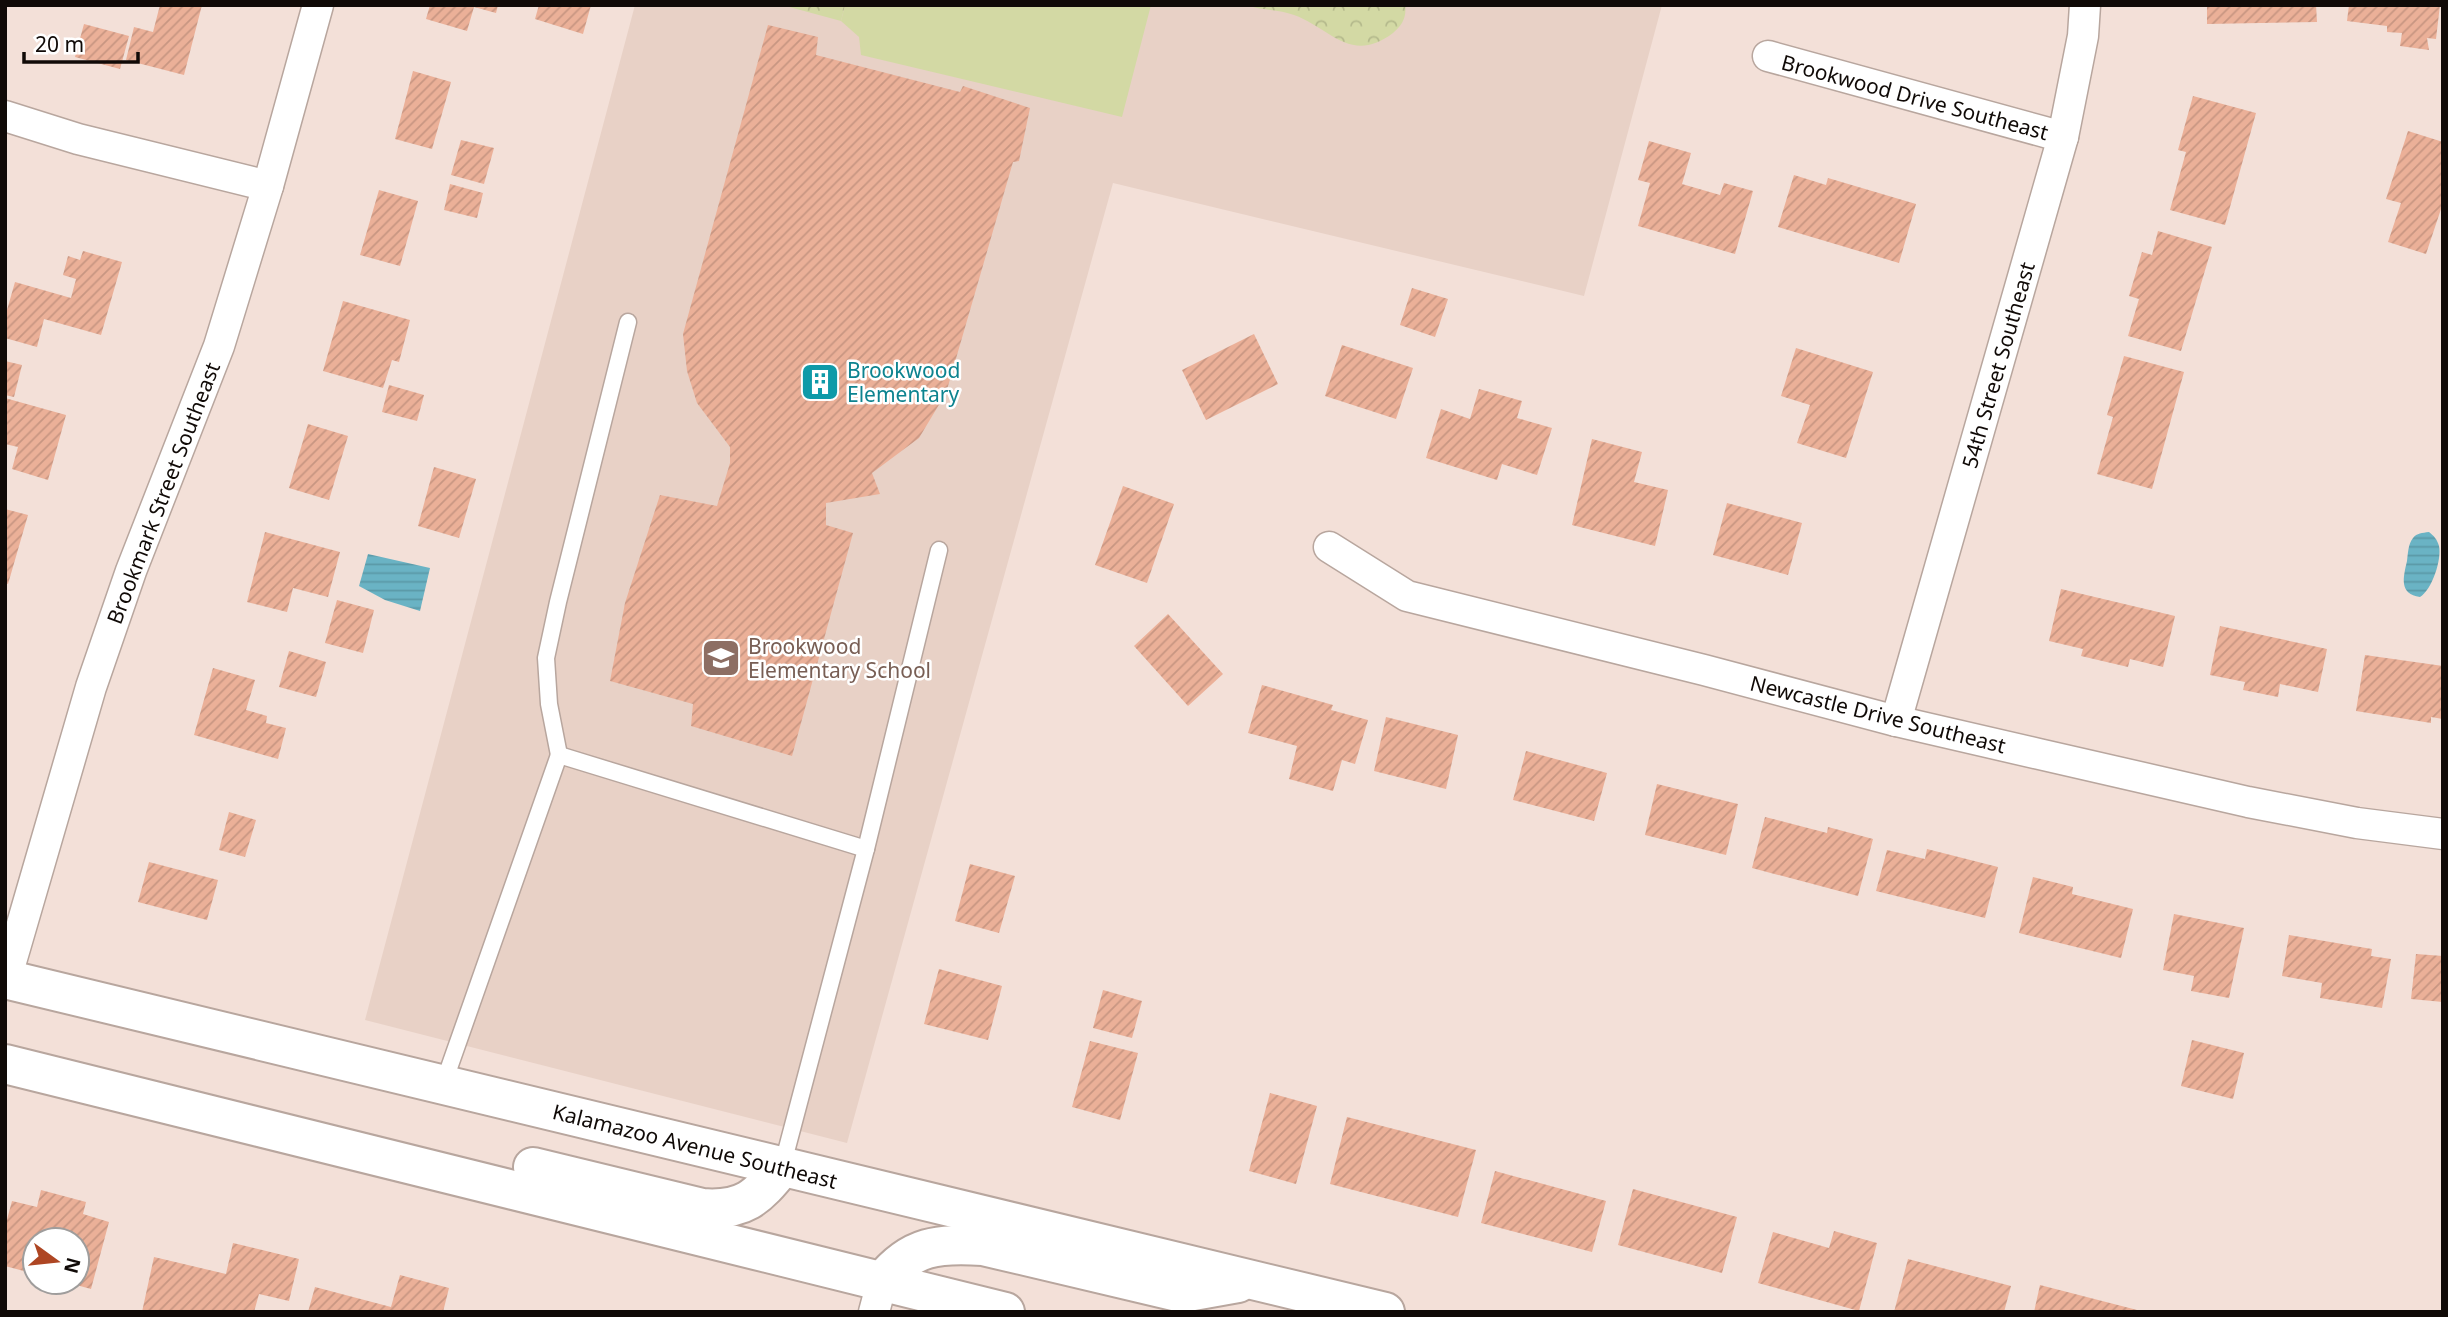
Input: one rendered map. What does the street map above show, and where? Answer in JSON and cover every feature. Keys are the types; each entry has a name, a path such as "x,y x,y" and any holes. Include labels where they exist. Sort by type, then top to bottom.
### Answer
{"main road":[{"name":"Kalamazoo Avenue Southeast","path":"5,979 1385,1312"},
{"path":"5,1064 244,1123 878,1297 1005,1312"},
{"path":"244,1123 306,1112 702,1208 724,1209 755,1197 782,1167"},
{"path":"878,1297 894,1266 937,1245 959,1244 984,1246 1182,1293 1254,1280"}],"street":[{"name":"Brookmark Street Southeast","path":"5,979 91,687 131,571 219,346 268,186 318,5"},
{"name":"54th Street Southeast","path":"1896,721 2063,137 2083,36 2085,5"},
{"name":"Brookwood Drive Southeast","path":"1768,56 2063,137"},
{"path":"5,116 78,139 268,186"},
{"name":"Newcastle Drive Southeast","path":"1329,547 1407,596 1896,721 2248,802 2357,823 2443,834"}],"lane":[{"path":"443,1085 558,755 549,704 547,658 558,602 628,322"},
{"path":"782,1167 866,849 939,550"},
{"path":"558,755 866,849"}],"shaded area":[{"name":"Brookwood Elementary School","path":"635,5 1662,5 1584,296 1113,183 847,1143 365,1020"}],"green space":[{"path":"782,5 845,5 841,21"},
{"path":"845,5 1151,5 1122,117 861,55 859,37 841,21"},
{"path":"1247,5 1405,5 1405,13 1403,21 1393,33 1365,46 1341,41 1294,15"}],"water":[{"path":"2429,532 2435,538 2440,552 2432,581 2420,597 2406,589 2404,573 2411,540 2418,534"},
{"path":"368,554 430,568 420,611 385,600 359,586"}],"building":[{"path":"160,5 202,5 184,75 126,60 134,27 153,32"},
{"path":"430,5 498,5 496,13 474,7 467,31 426,19"},
{"path":"539,5 591,5 583,34 535,19"},
{"path":"2207,5 2316,5 2317,22 2207,24"},
{"path":"2349,5 2440,5 2436,39 2427,38 2429,50 2400,46 2402,33 2387,32 2387,26 2347,21"},
{"path":"84,24 129,36 120,69 75,57"},
{"name":"Brookwood Elementary","path":"768,25 818,37 816,55 960,92 963,86 1030,108 1019,161 1013,162 946,393 919,438 872,473 880,494 826,503 826,525 853,533 792,756 691,726 693,704 610,681 625,603 660,495 717,506 730,463 730,447 697,403 687,371 683,334"},
{"path":"413,71 451,82 432,149 395,139"},
{"path":"2193,96 2256,113 2225,225 2170,210 2186,152 2178,150"},
{"path":"2408,131 2443,142 2443,203 2426,254 2388,242 2401,203 2386,199"},
{"path":"461,140 494,148 484,184 451,175"},
{"path":"1649,141 1691,153 1682,184 1720,195 1724,183 1753,191 1735,254 1638,226 1650,183 1638,180"},
{"path":"1794,175 1826,185 1828,178 1916,204 1899,263 1778,227"},
{"path":"450,184 483,193 477,218 444,210"},
{"path":"379,190 418,201 400,266 360,255"},
{"path":"2158,231 2212,247 2181,351 2128,336 2139,299 2129,296 2142,252 2152,255"},
{"path":"83,251 122,262 101,335 44,319 37,347 5,338 5,317 15,282 71,298 76,279 63,275 68,256 80,260"},
{"path":"1412,288 1448,299 1435,337 1400,325"},
{"path":"343,301 410,320 399,362 392,360 383,388 323,371"},
{"path":"1254,334 1278,384 1206,420 1182,370"},
{"path":"1342,345 1413,368 1396,419 1325,396"},
{"path":"1796,348 1873,372 1846,458 1797,443 1810,405 1781,396"},
{"path":"2124,356 2184,372 2152,489 2097,474 2113,417 2107,415"},
{"path":"5,361 22,365 14,397 5,395"},
{"path":"389,385 424,395 417,421 382,412"},
{"path":"1479,389 1522,401 1517,418 1552,428 1537,475 1502,464 1497,480 1426,458 1441,409 1470,419"},
{"path":"5,398 66,415 48,480 12,469 18,447 5,444"},
{"path":"308,424 348,436 329,500 289,488"},
{"path":"1592,439 1642,452 1634,482 1668,490 1655,546 1572,525"},
{"path":"434,467 476,479 459,538 418,526"},
{"path":"1123,486 1174,504 1147,583 1095,565"},
{"path":"1727,503 1802,523 1788,575 1713,555"},
{"path":"5,509 28,515 8,584 5,583"},
{"path":"265,532 340,552 328,597 293,588 287,612 247,602"},
{"path":"2061,589 2175,616 2163,667 2130,659 2128,667 2081,656 2083,649 2049,641"},
{"path":"337,600 374,610 363,653 325,643"},
{"path":"1168,614 1223,674 1188,706 1134,646"},
{"path":"2220,626 2327,649 2318,692 2280,684 2278,697 2243,690 2245,682 2210,675"},
{"path":"289,651 326,662 316,697 279,687"},
{"path":"2365,655 2443,666 2443,719 2431,717 2431,723 2356,711"},
{"path":"213,668 255,680 246,710 267,716 266,723 286,728 278,759 194,735"},
{"path":"1262,685 1333,705 1331,710 1368,720 1355,764 1342,760 1333,791 1289,779 1297,746 1248,733"},
{"path":"1386,717 1458,735 1446,789 1374,771"},
{"path":"1526,751 1607,773 1594,821 1513,800"},
{"path":"1657,784 1738,804 1726,855 1645,835"},
{"path":"229,812 256,820 245,857 219,850"},
{"path":"1765,817 1827,833 1828,827 1873,839 1858,896 1752,868"},
{"path":"1927,849 1998,867 1985,918 1876,891 1887,850 1925,859"},
{"path":"149,862 218,880 207,920 138,902"},
{"path":"970,864 1015,876 999,933 955,921"},
{"path":"2033,877 2073,887 2072,894 2133,909 2121,958 2019,933"},
{"path":"2174,914 2244,928 2229,998 2191,991 2194,976 2163,970"},
{"path":"2289,935 2372,949 2371,956 2391,959 2382,1008 2320,998 2322,983 2282,976"},
{"path":"2416,954 2443,956 2443,1002 2411,999"},
{"path":"939,969 1002,986 988,1040 924,1024"},
{"path":"1103,990 1142,1001 1132,1038 1093,1028"},
{"path":"2192,1040 2244,1053 2233,1099 2181,1086"},
{"path":"1090,1041 1138,1053 1120,1120 1072,1107"},
{"path":"1270,1093 1317,1106 1296,1184 1249,1171"},
{"path":"1347,1117 1476,1150 1458,1217 1330,1184"},
{"path":"1495,1171 1606,1201 1592,1252 1481,1223"},
{"path":"1633,1189 1737,1217 1722,1273 1618,1245"},
{"path":"41,1190 86,1202 83,1214 109,1222 91,1289 91,1226 21,1226 21,1270 5,1266 5,1227 12,1201 37,1207"},
{"path":"1834,1231 1877,1243 1859,1311 1758,1283 1773,1232 1829,1248"},
{"path":"233,1243 299,1259 289,1301 259,1294 254,1312 142,1312 154,1257 226,1274"},
{"path":"1908,1259 2011,1286 2004,1312 1894,1312"},
{"path":"400,1275 449,1288 443,1312 308,1312 315,1287 391,1307"},
{"path":"2040,1285 2141,1311 2141,1312 2034,1312"}],"place":[{"name":"Brookwood Elementary","path":"820,382"},
{"name":"Brookwood Elementary School","path":"721,658"}]}
